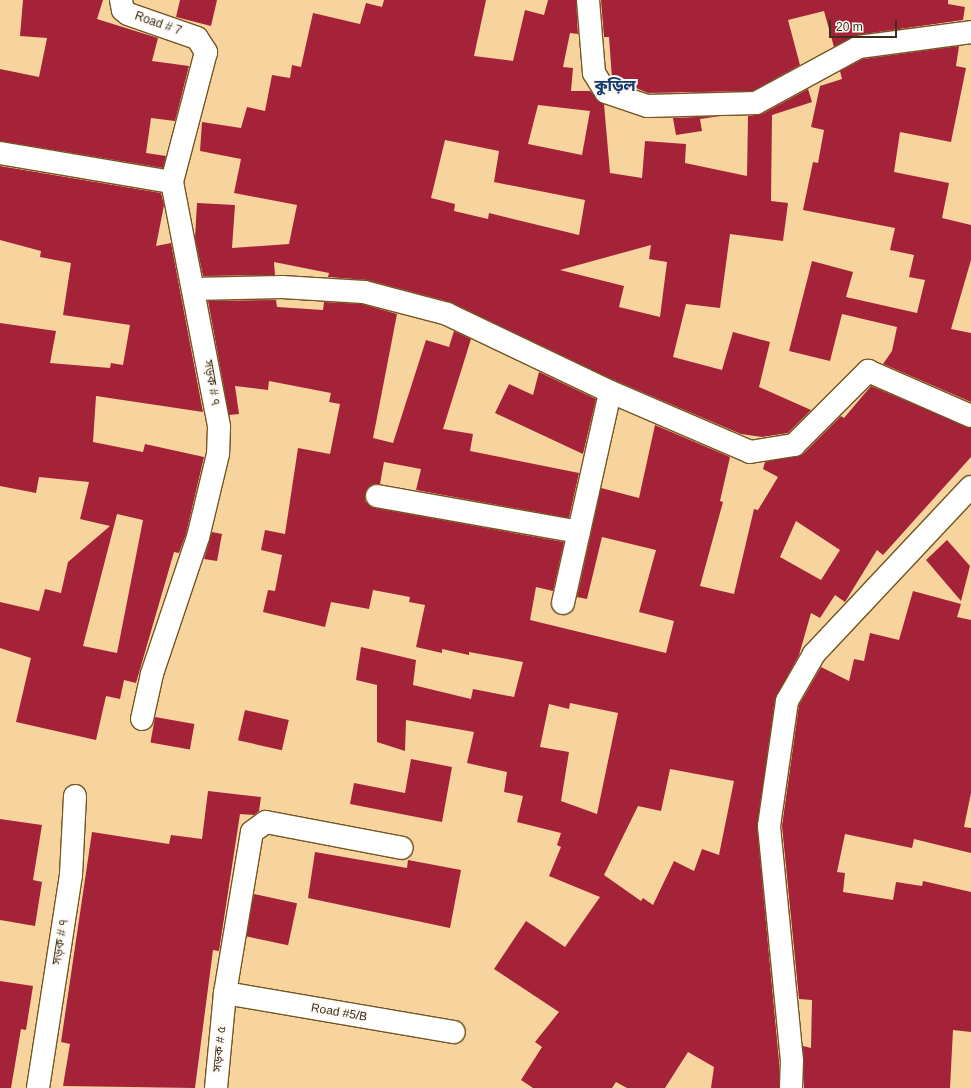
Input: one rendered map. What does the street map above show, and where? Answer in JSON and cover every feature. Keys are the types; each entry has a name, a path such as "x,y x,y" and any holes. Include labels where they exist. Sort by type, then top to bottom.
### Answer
{"street":[{"name":"Road # 7","path":"121,0 123,10 128,14 166,26 203,43"},
{"path":"588,0 594,74 606,92 647,106 756,103 859,47 971,32"},
{"name":"সড়ক # ৭","path":"142,719 152,674 198,537 219,442 194,289 172,182 206,52 203,43"},
{"path":"0,152 172,182"},
{"path":"194,289 282,287 364,292 447,314 610,392 750,452 794,445 868,371 971,416"},
{"path":"563,603 610,392"},
{"path":"791,1088 792,1061 769,826 787,701 814,654 971,487"},
{"path":"377,496 580,532"},
{"name":"সড়ক # ৭","path":"38,1088 72,875 75,796"},
{"name":"সড়ক # ৫","path":"216,1088 224,1002 248,844 258,826 266,822 402,848"},
{"name":"Road #5/B","path":"224,1002 454,1032"}],"building":[{"path":"23,0 103,0 97,19 158,38 152,61 189,66 175,121 151,118 146,153 166,156 163,168 0,141 0,69 39,77 47,38 20,36"},
{"path":"180,0 217,0 211,26 176,17"},
{"path":"384,0 486,0 474,56 513,61 525,10 544,15 548,0 576,0 578,34 570,33 563,67 573,68 571,91 590,91 604,104 610,173 642,178 645,141 686,144 685,163 747,176 748,116 762,114 808,89 812,102 772,115 771,201 788,203 783,241 730,234 720,308 686,304 673,357 722,370 733,332 770,342 759,387 811,410 788,433 762,437 741,434 609,378 450,302 367,280 328,277 329,273 274,262 275,275 203,276 195,238 197,203 235,205 232,248 289,244 297,205 234,193 241,159 200,151 202,122 241,128 247,107 265,111 272,75 290,78 292,65 301,67 313,13 360,24 366,3 382,7","holes":["538,105 590,111 582,155 528,144","445,140 499,151 494,182 585,200 579,235 489,213 488,219 454,211 455,204 431,198","651,245 649,259 667,262 660,317 619,307 624,286 560,270"]},
{"path":"601,0 948,0 948,4 965,7 963,20 857,35 834,47 824,11 788,20 800,65 753,91 648,93 612,78 609,37 604,37"},
{"path":"959,46 956,66 966,68 951,142 900,132 894,172 949,183 942,218 971,225 971,260 951,329 971,333 971,402 883,364 892,351 897,327 842,314 830,361 789,351 812,261 853,272 846,297 917,313 925,280 909,277 914,255 890,250 895,228 803,210 813,162 818,163 824,130 811,127 820,86 842,79 840,71 863,59"},
{"path":"721,116 700,119 702,131 676,135 673,118"},
{"path":"0,166 161,193 164,205 156,246 171,243 203,412 96,396 93,442 143,452 145,444 204,457 186,534 179,553 174,552 136,683 124,680 120,699 106,696 96,740 16,722 31,658 0,648 0,602 39,611 45,589 61,593 68,562 110,526 80,519 89,482 39,477 36,493 0,486 0,323 56,331 50,363 110,368 111,363 123,365 130,325 63,315 71,263 40,257 41,251 0,240","holes":["117,514 143,520 117,653 83,646"]},
{"path":"276,300 277,307 323,310 324,302 362,304 397,314 373,438 393,443 426,340 449,347 454,331 471,339 443,429 473,434 470,451 579,473 569,518 416,490 421,469 384,462 380,484 368,488 365,501 375,508 564,542 553,591 536,587 530,620 666,653 674,621 639,612 656,550 602,537 587,599 577,597 601,488 639,498 655,425 730,457 720,501 723,502 700,586 734,594 754,509 758,510 778,477 763,469 765,462 803,454 841,416 844,418 871,386 971,428 971,457 883,555 877,550 845,602 835,595 820,618 811,613 799,655 775,699 757,827 779,1061 779,1088 711,1088 714,1067 688,1052 665,1088 627,1088 616,1082 612,1088 533,1088 521,1080 542,1047 535,1042 559,1012 494,969 526,921 565,947 600,897 549,876 561,847 557,845 561,833 517,822 523,796 504,792 507,772 467,763 474,732 406,720 405,751 377,742 377,685 356,680 361,647 416,660 413,685 471,699 473,689 514,697 523,662 469,652 469,655 442,649 442,653 416,647 425,605 409,602 410,597 373,590 369,609 331,602 325,627 263,612 268,590 275,591 282,555 261,550 265,530 285,534 298,448 330,454 340,404 329,402 331,393 269,381 268,390 235,386 239,414 229,415 208,301","holes":["796,521 840,550 821,580 780,557","570,703 618,713 597,814 561,801 569,752 540,747 549,704 569,709","670,769 734,781 719,855 702,849 694,871 674,861 653,905 643,898 641,901 604,875 638,806 661,811"]},
{"path":"539,372 596,399 583,454 495,413 509,384 533,395"},
{"path":"212,532 222,534 217,561 204,559"},
{"path":"947,540 970,566 961,601 926,560"},
{"path":"913,591 961,604 957,617 971,620 971,793 964,827 971,828 971,853 914,839 912,848 845,834 837,872 845,873 843,892 893,900 896,882 922,886 923,881 971,892 971,1032 953,1030 950,1088 804,1088 803,1046 811,1048 812,1000 799,999 782,826 799,705 821,667 849,681 854,659 864,661 870,633 899,640"},
{"path":"245,710 289,720 282,750 238,740"},
{"path":"155,717 194,724 190,750 150,743"},
{"path":"411,759 452,767 442,822 350,804 354,783 405,793"},
{"path":"208,791 261,797 259,811 254,815 240,814 219,951 213,950 195,1088 63,1086 70,1044 61,1042 92,832 169,844 171,835 202,839"},
{"path":"0,819 42,825 33,880 42,882 35,926 0,920"},
{"path":"315,852 407,868 408,860 461,870 450,928 308,898"},
{"path":"254,894 297,903 288,945 245,936"},
{"path":"0,981 33,986 26,1030 21,1029 11,1088 0,1088"}],"district":[{"name":"কুড়িল","path":"615,86"}]}
